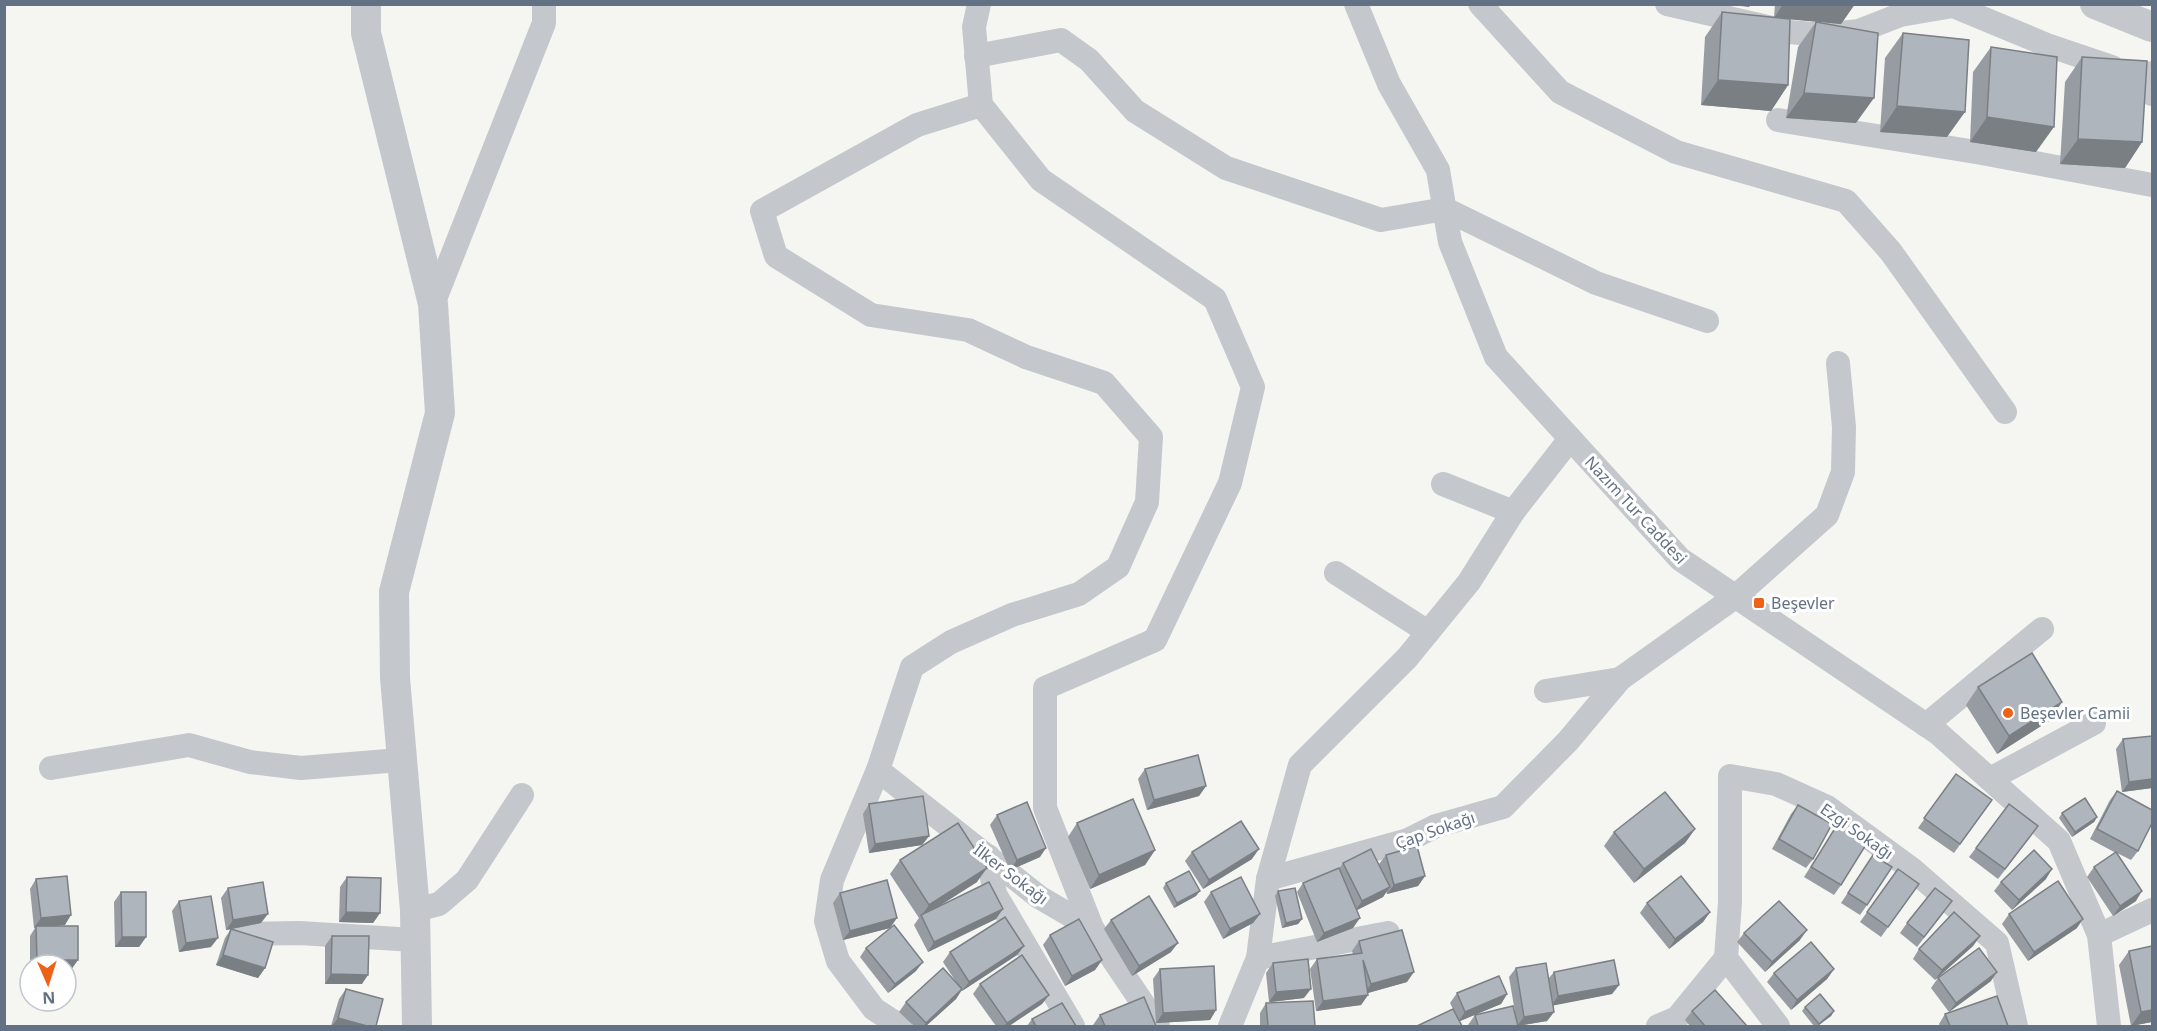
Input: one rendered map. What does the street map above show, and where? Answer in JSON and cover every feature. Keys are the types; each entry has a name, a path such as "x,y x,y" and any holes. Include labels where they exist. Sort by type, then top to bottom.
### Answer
{"street":[{"path":"366,4 366,33 433,304 440,413 394,592 394,678 415,910 417,1026"},
{"path":"433,304 544,23 544,4"},
{"path":"979,4 974,27 981,105 1041,180 1215,299 1253,387 1230,483 1155,640 1045,688 1046,808 1092,928 1158,1026"},
{"name":"Nazım Tur Caddesi","path":"1356,4 1389,84 1438,170 1450,242 1496,357 1680,560 1926,725 2059,841 2099,935 2109,1026"},
{"path":"1479,4 1560,92 1676,152 1846,201 1891,252 2005,412"},
{"path":"1667,4 1789,32 1824,35 1860,31 1900,15 1953,6 2047,45 2150,81"},
{"path":"2095,4 2152,27"},
{"path":"976,56 1061,40 1089,60 1135,111 1226,168 1381,220 1445,209 1596,283 1707,321"},
{"path":"900,1026 874,1009 838,961 826,921 831,880 878,770 912,668 951,642 1012,615 1079,594 1118,567 1147,502 1151,437 1104,383 1026,357 968,330 872,315 776,256 762,211 917,125 981,105"},
{"path":"1778,120 1982,153 2152,185"},
{"name":"Çap Sokağı","path":"1268,879 1408,840 1436,826 1503,807 1568,741 1620,679 1735,597 1827,515 1843,472 1844,427 1838,363"},
{"path":"1230,1026 1258,958 1268,879 1300,765 1407,658 1469,582 1514,512 1570,439"},
{"path":"1443,484 1514,512"},
{"path":"1336,573 1428,632"},
{"path":"1926,725 2042,629"},
{"name":"Çap Sokağı","path":"1546,691 1620,679"},
{"path":"1990,779 2094,723"},
{"path":"51,768 189,745 250,762 301,768 400,760"},
{"name":"İlker Sokağı","path":"878,770 1039,897 1092,928"},
{"name":"Ezgi Sokağı","path":"1726,958 1731,902 1730,776 1776,784 1827,807 1913,870 1997,943 2016,1026"},
{"path":"415,910 439,904 467,880 522,795"},
{"path":"988,856 995,894 1073,1026"},
{"path":"2099,935 2147,918"},
{"path":"241,934 299,933 415,940"},
{"path":"1258,958 1388,933"},
{"path":"1658,1026 1677,1018 1726,958 1778,1026"}],"building":[{"path":"1722,12 1790,19 1788,85 1718,80"},
{"path":"1816,22 1878,33 1874,98 1804,93"},
{"path":"1903,33 1969,40 1965,112 1897,106"},
{"path":"1991,47 2057,57 2054,127 1987,117"},
{"path":"2082,57 2147,61 2142,142 2078,139"},
{"path":"2032,653 2062,702 2009,736 1978,687"},
{"path":"2152,736 2152,779 2129,782 2123,739"},
{"path":"1198,755 1206,786 1154,800 1145,769"},
{"path":"1956,774 1992,800 1960,844 1924,818"},
{"path":"2117,791 2152,810 2152,823 2138,851 2097,829"},
{"path":"1665,792 1695,829 1644,869 1614,832"},
{"path":"923,796 929,836 875,844 869,804"},
{"path":"2085,798 2097,817 2075,832 2062,813"},
{"path":"1133,799 1155,850 1099,875 1077,823"},
{"path":"1027,802 1046,848 1017,860 997,815"},
{"path":"2009,804 2038,826 2005,869 1976,848"},
{"path":"1798,805 1832,824 1813,859 1779,839"},
{"path":"1241,821 1259,849 1209,880 1192,852"},
{"path":"958,823 987,868 929,905 900,860"},
{"path":"1837,825 1867,843 1841,885 1811,867"},
{"path":"1417,846 1425,876 1394,885 1386,855"},
{"path":"1371,849 1390,887 1362,901 1343,863"},
{"path":"2034,850 2052,869 2019,900 2001,882"},
{"path":"2116,852 2142,891 2120,906 2094,867"},
{"path":"1873,855 1892,867 1867,905 1848,893"},
{"path":"1339,868 1360,918 1324,933 1303,883"},
{"path":"1898,869 1919,884 1888,927 1867,912"},
{"path":"1189,871 1200,891 1177,903 1166,883"},
{"path":"67,876 71,915 41,918 36,879"},
{"path":"1681,876 1710,912 1675,939 1647,903"},
{"path":"347,877 381,878 380,913 346,912"},
{"path":"1241,877 1260,914 1230,929 1211,892"},
{"path":"887,880 897,918 850,931 840,893"},
{"path":"2058,881 2083,919 2034,952 2009,914"},
{"path":"263,882 268,914 233,920 228,888"},
{"path":"989,882 1003,909 934,942 921,915"},
{"path":"1295,888 1302,919 1286,923 1278,891"},
{"path":"1935,888 1952,901 1924,937 1907,923"},
{"path":"121,892 146,892 146,937 122,937"},
{"path":"211,896 218,938 186,943 179,901"},
{"path":"1149,896 1178,943 1139,966 1111,920"},
{"path":"1779,901 1807,930 1772,962 1744,933"},
{"path":"1954,912 1980,936 1942,970 1919,949"},
{"path":"1005,917 1024,946 969,982 950,952"},
{"path":"1079,919 1102,960 1072,976 1050,935"},
{"path":"894,925 923,962 895,984 866,948"},
{"path":"36,926 78,926 78,953 37,953"},
{"path":"231,929 273,942 265,968 223,955"},
{"path":"1402,930 1414,972 1371,984 1363,960 1368,995 1323,1001 1317,959 1362,953 1359,941"},
{"path":"332,936 369,936 368,975 331,974"},
{"path":"1811,942 1834,969 1797,1000 1774,973"},
{"path":"2152,946 2152,1010 2141,1012 2129,951"},
{"path":"1979,948 1997,972 1956,1003 1938,978"},
{"path":"1022,955 1049,995 1007,1023 980,984"},
{"path":"1308,959 1311,989 1276,992 1273,963"},
{"path":"1614,960 1619,985 1558,996 1554,972"},
{"path":"1546,963 1554,1012 1524,1017 1516,968"},
{"path":"1214,966 1216,1010 1163,1013 1160,969"},
{"path":"943,968 962,989 926,1023 906,1002"},
{"path":"1499,976 1507,994 1465,1012 1457,993"},
{"path":"346,989 383,999 376,1026 367,1026 338,1018"},
{"path":"1715,990 1747,1026 1705,1026 1692,1011"},
{"path":"1820,994 1834,1011 1819,1024 1805,1007"},
{"path":"1997,996 2008,1026 1950,1026 1945,1014"},
{"path":"1144,997 1156,1026 1105,1026 1100,1015"},
{"path":"1313,1001 1315,1026 1268,1026 1266,1003"},
{"path":"1062,1003 1076,1026 1036,1026 1032,1019"},
{"path":"1513,1006 1518,1026 1478,1026 1475,1015"},
{"path":"1453,1009 1462,1026 1417,1026"}],"place":[{"name":"Beşevler","path":"1759,603"},
{"name":"Beşevler Camii","path":"2008,713"}]}
